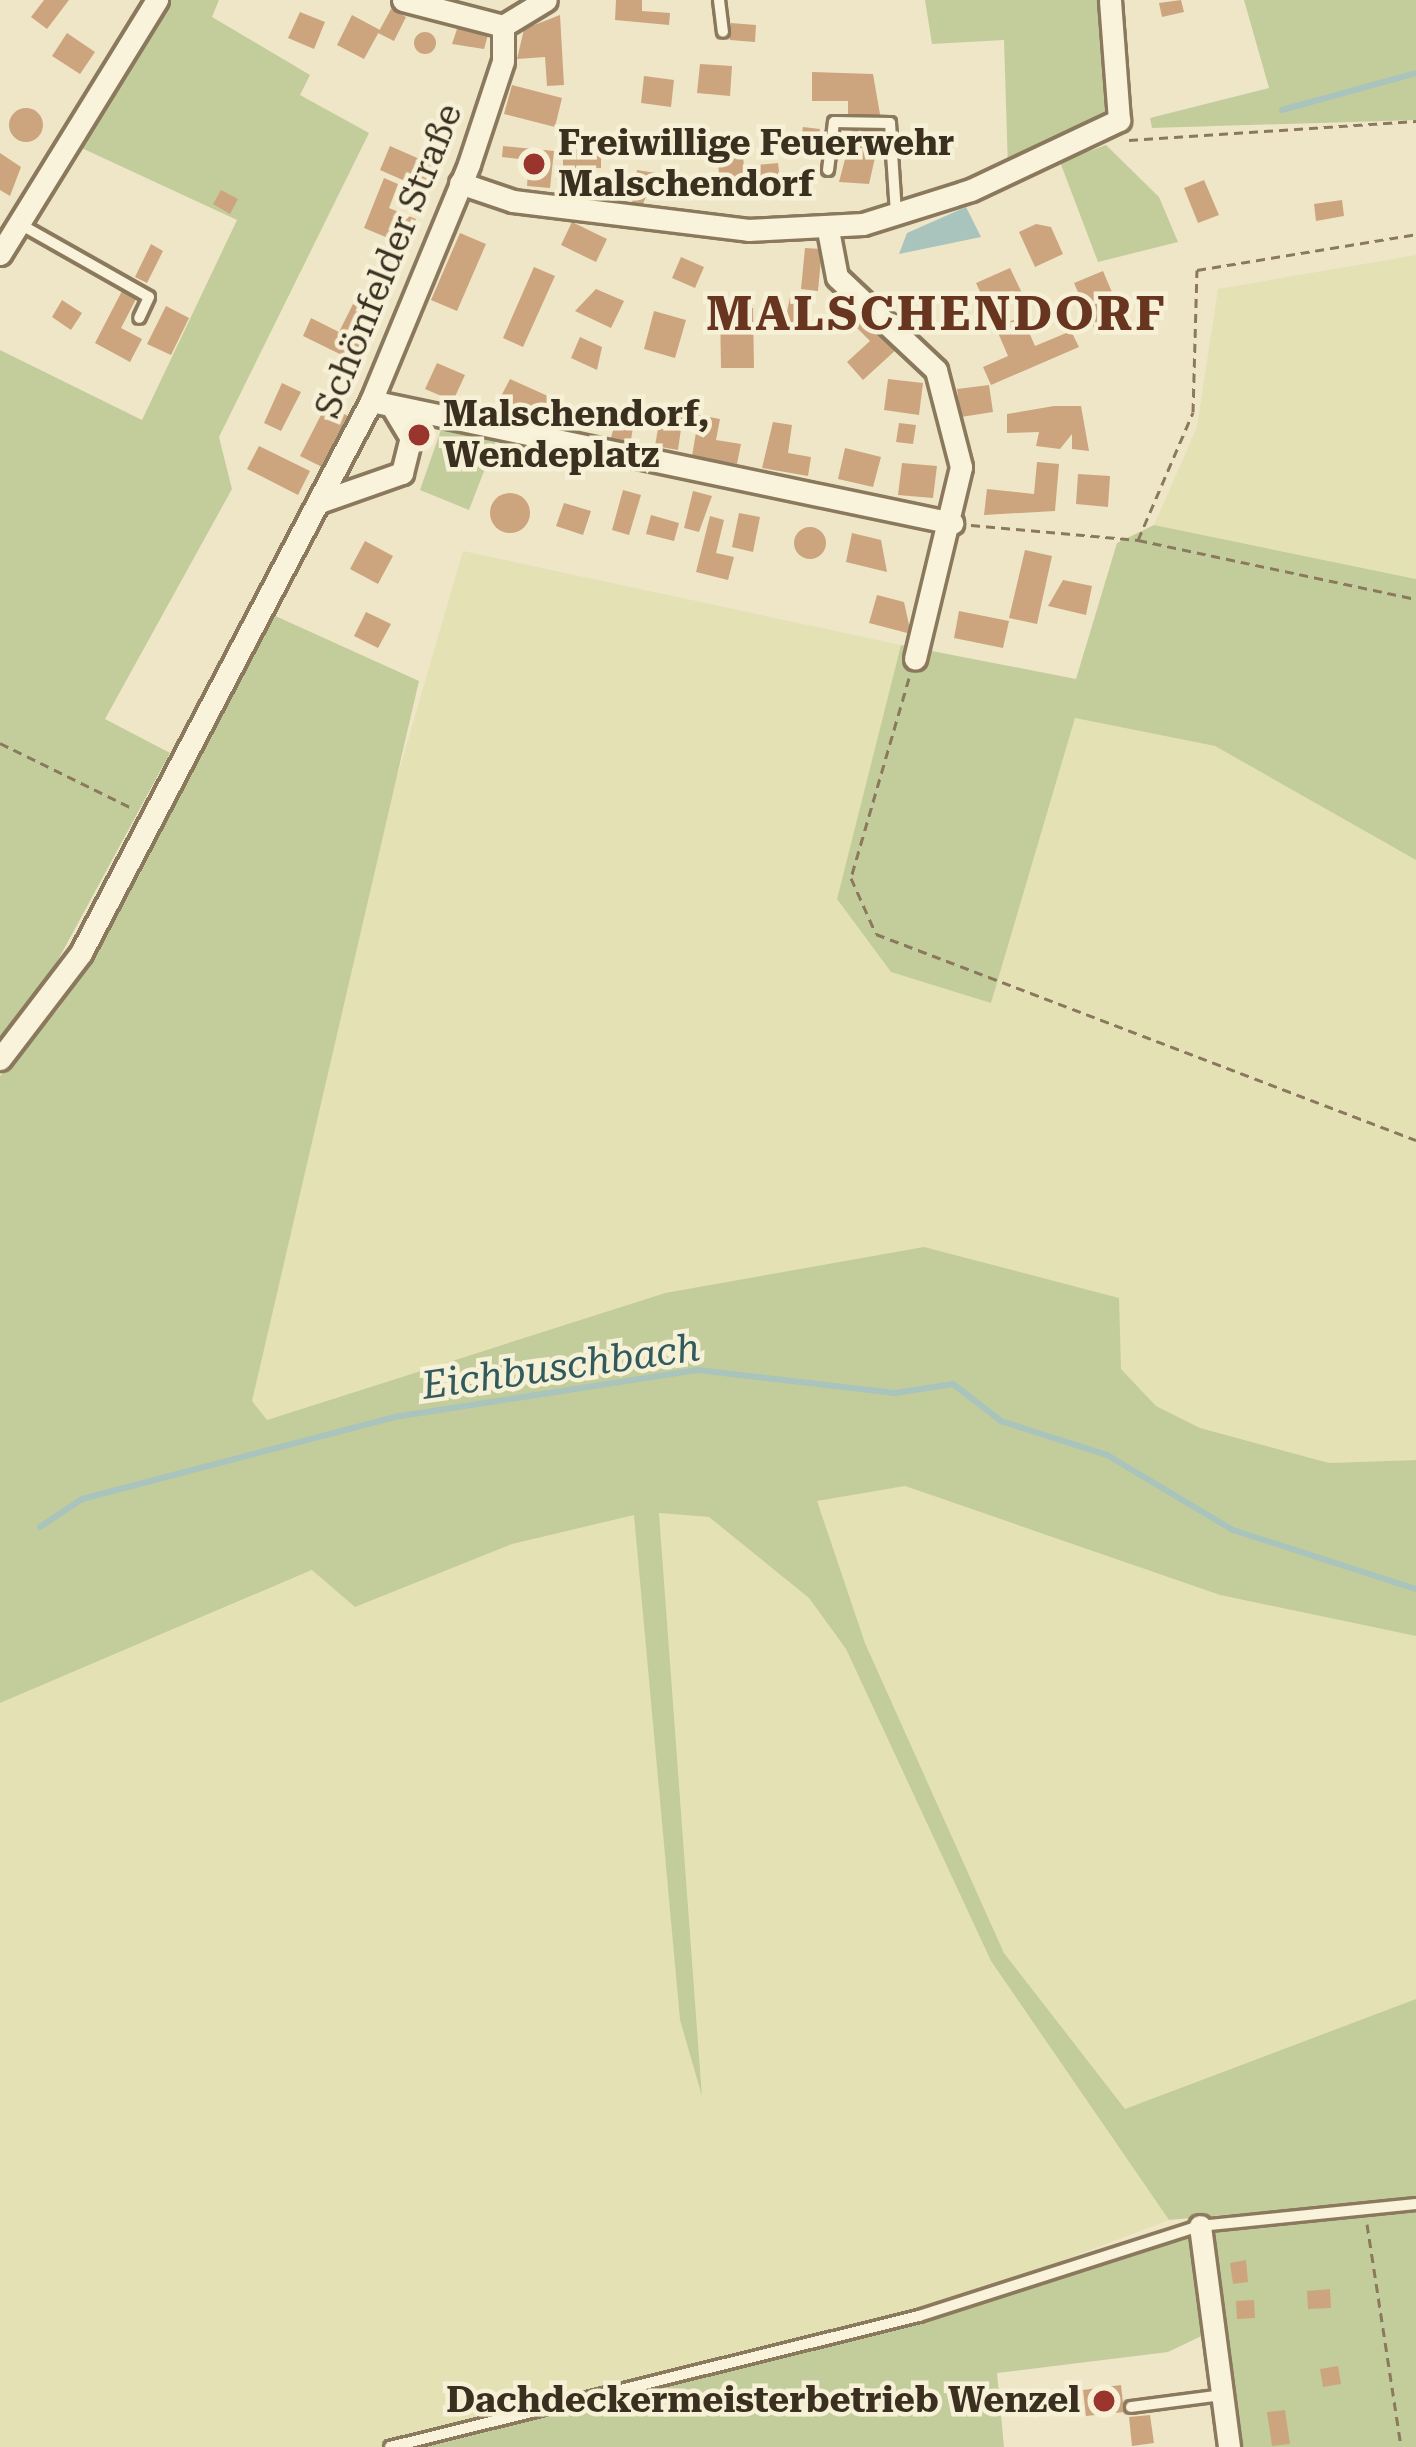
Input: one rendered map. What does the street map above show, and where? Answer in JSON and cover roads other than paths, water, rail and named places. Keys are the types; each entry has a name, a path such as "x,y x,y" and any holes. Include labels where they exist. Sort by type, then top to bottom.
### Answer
{"street":[{"path":"0,254 157,0"},
{"path":"403,0 503,26 546,0"},
{"path":"460,183 513,201 828,230 896,214 1119,120 1110,0"},
{"name":"Schönfelder Straße","path":"0,1059 81,953 322,500 381,403 503,61 503,26"},
{"path":"828,230 837,277 936,370 962,467 952,524 915,659"},
{"path":"381,403 952,524"},
{"path":"322,500 402,473 411,438 381,403"},
{"path":"1200,2226 1229,2447"}],"lane":[{"path":"719,0 723,32"},
{"path":"828,170 834,122 890,123 896,214"},
{"path":"18,223 149,297 139,318"},
{"path":"393,2445 775,2355 1200,2226 1416,2204"},
{"path":"1131,2407 1222,2395"},
{"path":"393,2445 416,2447"}],"water":[{"path":"966,207 981,237 899,254 907,233"}],"waterway":[{"path":"1282,110 1416,73"},
{"name":"Eichbuschbach","path":"40,1527 82,1499 394,1417 698,1370 895,1393 953,1384 1001,1421 1107,1455 1233,1530 1416,1589"}],"place":[{"name":"Freiwillige Feuerwehr Malschendorf","path":"534,164"},
{"name":"Malschendorf, Wendeplatz","path":"419,435"},
{"name":"Dachdeckermeisterbetrieb Wenzel","path":"1104,2401"}],"district":[{"name":"MALSCHENDORF","path":"937,315"}]}
